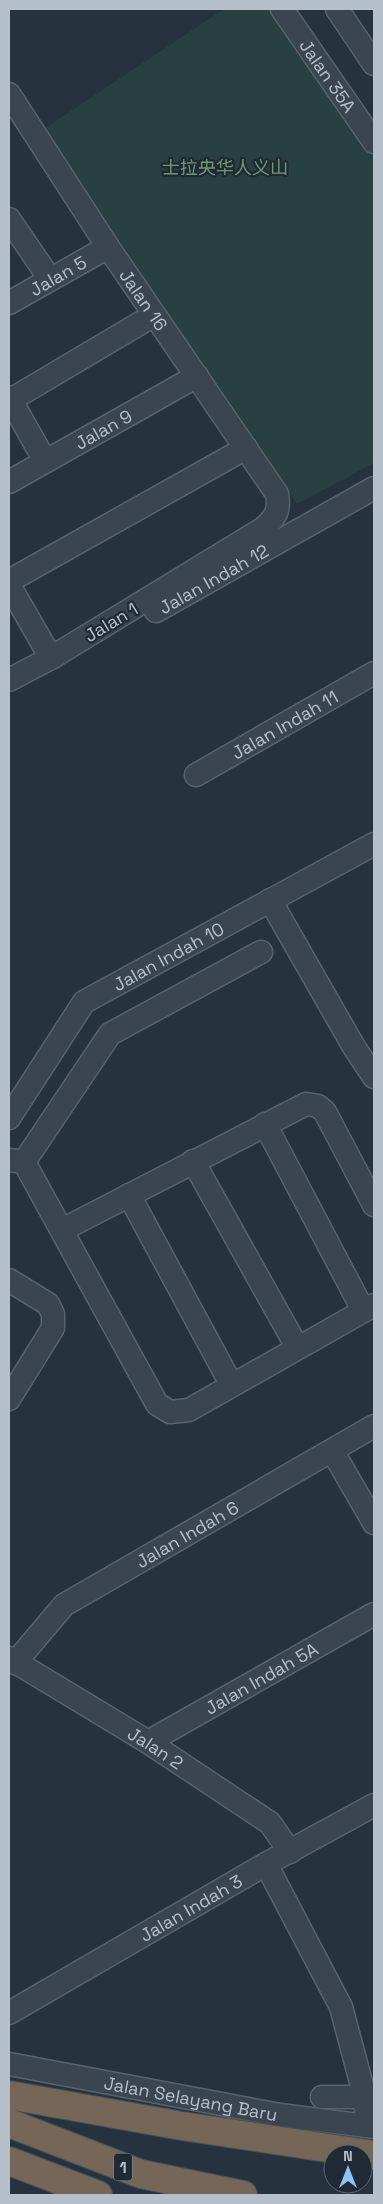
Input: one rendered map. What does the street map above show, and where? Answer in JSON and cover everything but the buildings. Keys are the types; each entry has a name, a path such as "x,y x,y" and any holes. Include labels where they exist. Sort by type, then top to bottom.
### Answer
{"highway":[{"path":"9,2095 374,2155"},
{"name":"1","path":"9,2122 141,2174 243,2195"},
{"name":"1","path":"9,2161 98,2195"}],"street":[{"name":"Jalan 35A","path":"282,9 374,142"},
{"path":"337,9 374,64"},
{"name":"Jalan 16","path":"9,94 108,247 277,494 279,505"},
{"path":"9,219 50,280"},
{"name":"Jalan 5","path":"9,303 108,247"},
{"path":"45,461 9,400 154,315"},
{"name":"Jalan 9","path":"9,482 197,376"},
{"path":"9,581 246,448"},
{"name":"Jalan Indah 12","path":"51,658 69,661 374,488"},
{"name":"Jalan 1","path":"9,680 51,658 264,528 276,518 279,505"},
{"path":"9,586 51,658"},
{"name":"Jalan Indah 11","path":"196,774 374,673"},
{"name":"Jalan Indah 10","path":"9,1118 84,1002 374,844"},
{"path":"270,900 354,1047 374,1077"},
{"path":"261,952 110,1034 16,1161 62,1230 157,1404 170,1412 189,1410 231,1384 369,1308 265,1124"},
{"path":"62,1230 306,1104 318,1106 325,1112 374,1205"},
{"path":"193,1161 297,1347"},
{"path":"129,1195 231,1384"},
{"path":"9,1280 48,1304 53,1314 53,1328 9,1399"},
{"name":"Jalan Indah 6","path":"12,1661 64,1606 374,1426"},
{"path":"332,1452 374,1523"},
{"name":"Jalan Indah 5A","path":"148,1742 374,1614"},
{"name":"Jalan 2","path":"12,1661 148,1742 270,1823 290,1852"},
{"name":"Jalan Indah 3","path":"9,2013 266,1864 374,1805"},
{"path":"266,1864 340,2007 365,2097 371,2127"},
{"name":"Jalan Selayang Baru","path":"9,2064 280,2115 371,2127"},
{"path":"322,2096 365,2097"}],"green space":[{"name":"士拉央华人义山","path":"224,9 276,9 374,155 374,463 297,504 41,131"}]}
